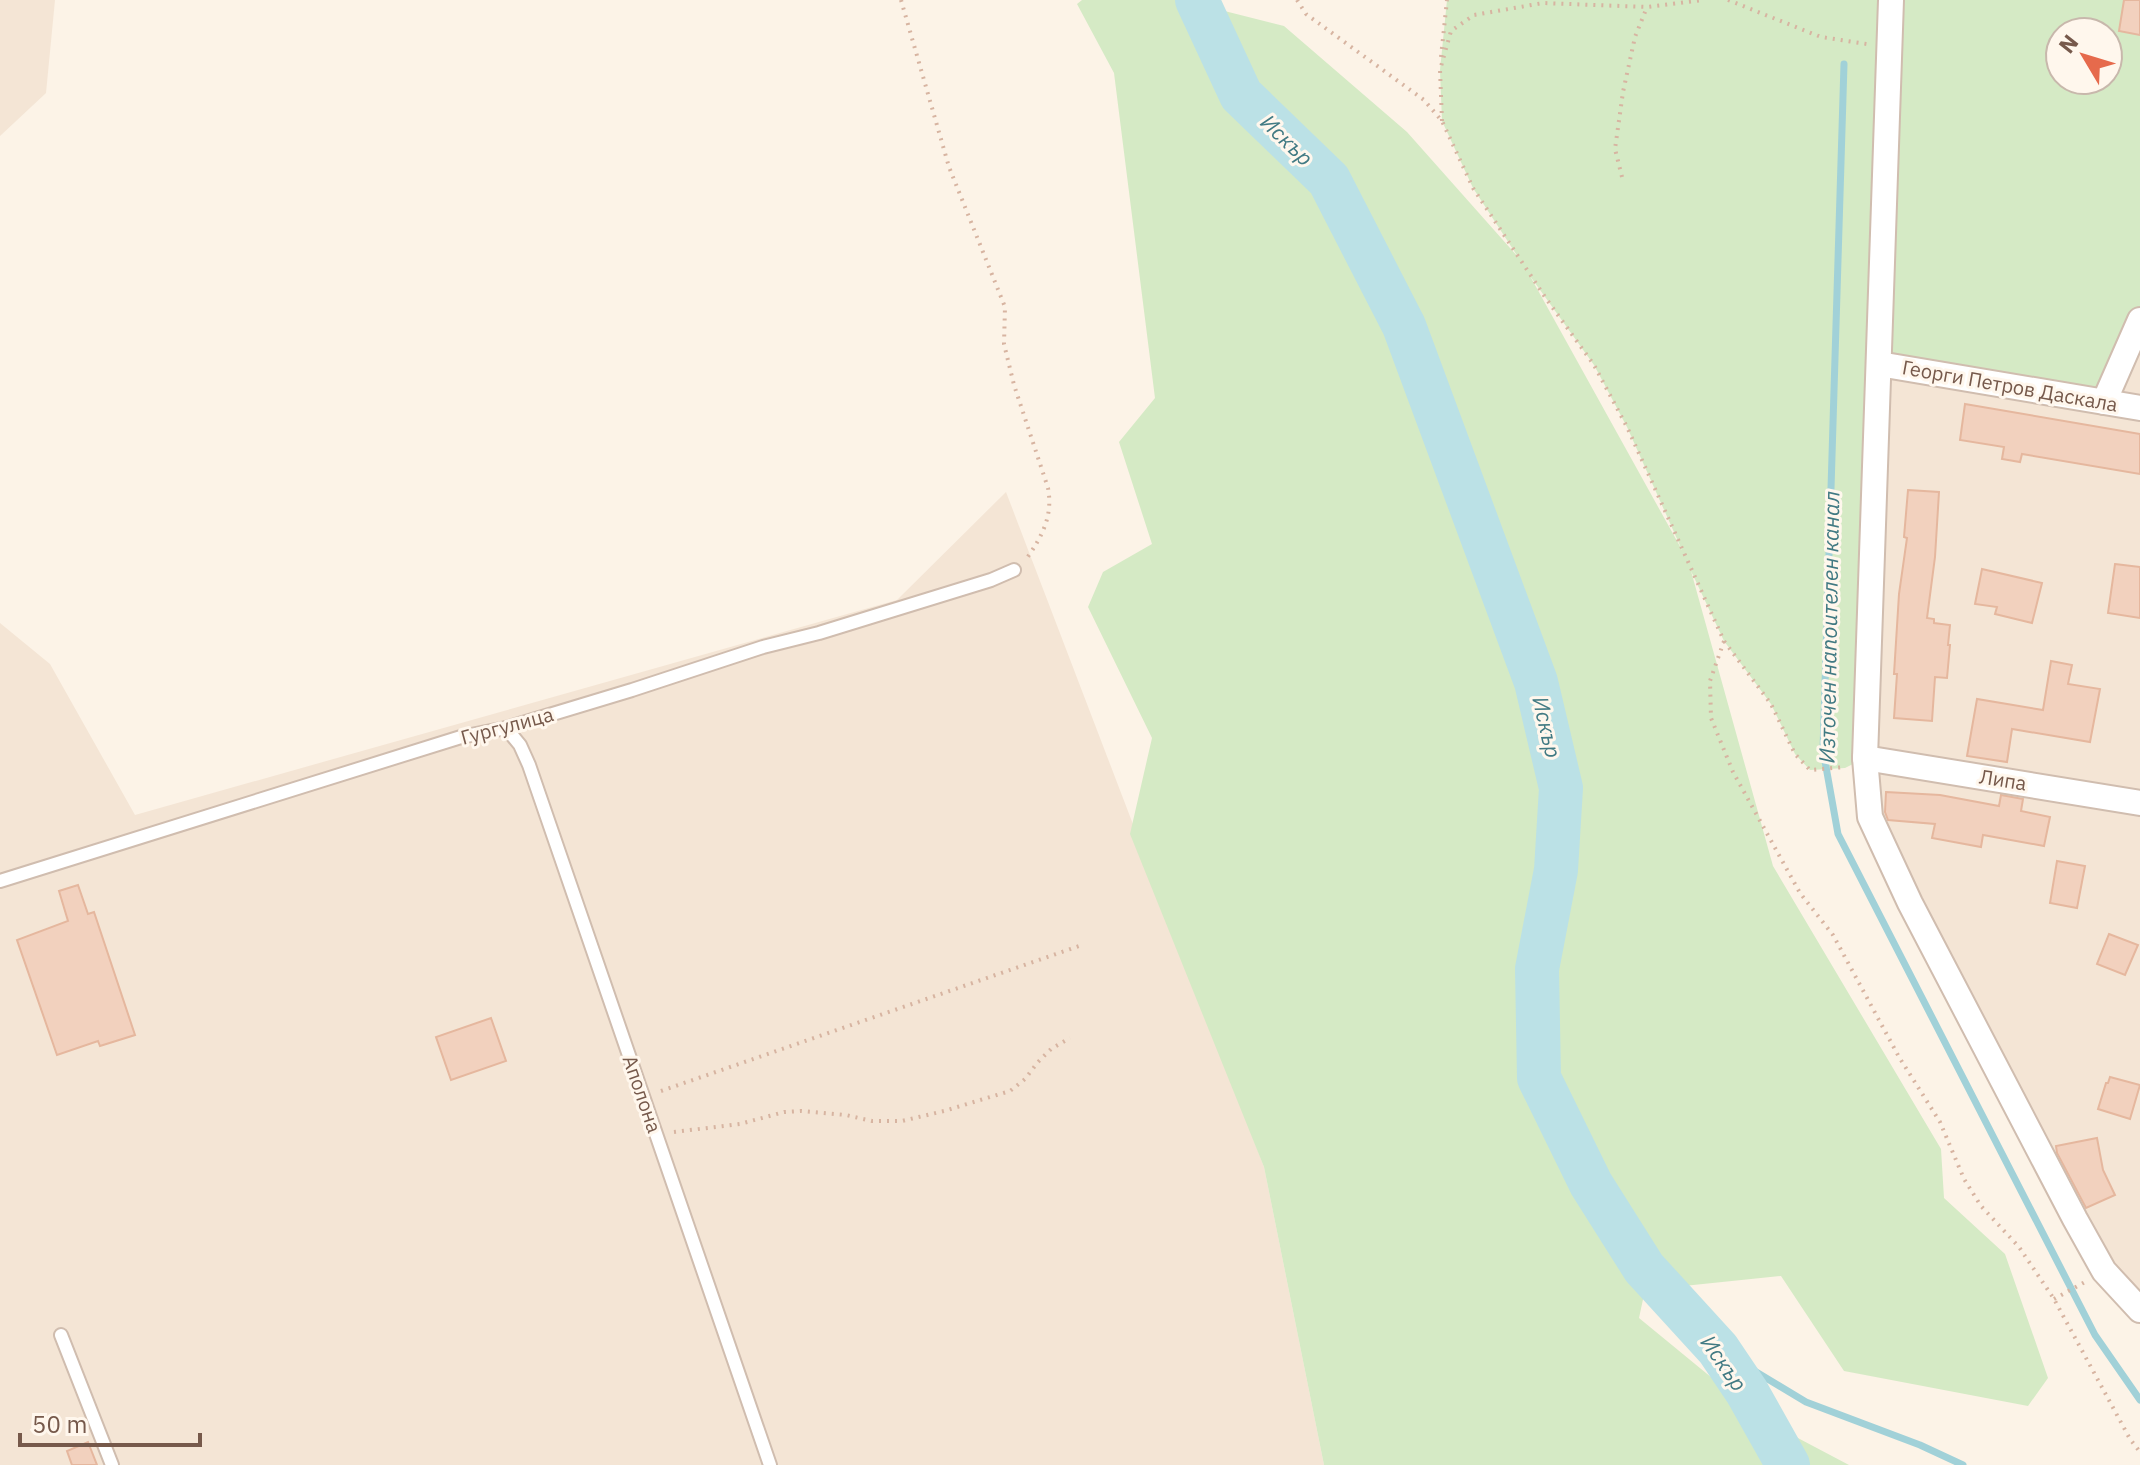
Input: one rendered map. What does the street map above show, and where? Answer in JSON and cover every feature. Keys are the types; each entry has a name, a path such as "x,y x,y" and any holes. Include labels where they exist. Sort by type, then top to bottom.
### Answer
{"street":[{"path":"1891,0 1879,364 1855,763 1870,817 1910,903 2104,1271 2140,1310"},
{"path":"2104,402 2140,320"},
{"name":"Георги Петров Даскала","path":"1879,364 2140,408"},
{"name":"Липа","path":"1855,763 2140,803"}],"lane":[{"name":"Гургулица","path":"0,881 461,737 506,728 763,647 894,610 1014,570"},
{"name":"Аполона","path":"506,728 520,745 529,765 770,1465"},
{"path":"61,1335 112,1465"}],"path":[{"path":"901,0 949,167 1005,307 1004,344 1051,503 1049,518 1035,546 1014,570"},
{"path":"1297,0 1306,14 1424,100 1442,121 1473,188 1594,365 1627,427 1724,641 1771,704 1795,754 1810,770 1855,763"},
{"path":"1442,121 1440,70 1447,0"},
{"path":"1440,70 1451,31 1474,15 1543,3 1647,7 1702,0"},
{"path":"1728,0 1821,37 1889,46"},
{"path":"1622,177 1615,149 1623,92 1635,37 1647,7"},
{"path":"1724,641 1710,681 1711,718 1733,772 1800,893 1833,935 1899,1057 1940,1122 1964,1179 1981,1206 2019,1247 2054,1299 2140,1452"},
{"path":"644,1097 1082,945"},
{"path":"656,1134 740,1124 784,1112 801,1111 872,1121 902,1121 1010,1091 1051,1049 1070,1038"},
{"path":"2054,1299 2088,1280"}],"shaded area":[{"path":"0,0 55,0 46,93 0,136"},
{"path":"2140,320 2140,1310 2104,1271 1870,817 1879,364"},
{"path":"1006,492 1264,1167 1324,1465 0,1465 0,623 50,664 135,815 897,600"}],"green space":[{"path":"1082,0 1181,0 1284,26 1407,132 1518,257 1473,188 1442,121 1440,70 1447,0 2140,0 2140,320 2104,402 1880,364 1865,758 1845,768 1810,770 1795,754 1771,704 1724,641 1691,571 1773,866 1941,1149 1944,1198 2005,1254 2048,1378 2028,1406 1844,1371 1781,1276 1645,1290 1639,1318 1762,1419 1849,1465 1324,1465 1264,1167 1130,834 1152,738 1088,607 1103,572 1152,544 1119,442 1155,398 1114,73 1077,4","holes":["1530,276 1594,365 1627,427 1682,550"]}],"building":[{"path":"2124,0 2140,0 2140,35 2124,32 2124,16 2121,16"},
{"path":"1965,404 2140,434 2140,474 2022,454 2020,462 2002,459 2004,447 1960,440"},
{"path":"1908,490 1939,492 1927,618 1934,619 1934,623 1950,625 1950,645 1947,678 1935,677 1932,721 1894,718 1897,674 1894,674 1899,594 1907,538 1904,537"},
{"path":"2115,564 2140,567 2140,618 2108,613"},
{"path":"1982,569 2042,583 2032,623 1995,614 1997,607 1975,604"},
{"path":"2051,661 2072,665 2068,684 2100,689 2090,742 2012,729 2007,762 1967,756 1977,699 2043,710"},
{"path":"1886,792 1940,795 1999,806 2001,795 2023,799 2021,811 2050,817 2044,846 1983,835 1981,847 1932,838 1935,824 1888,820 1885,812"},
{"path":"2057,861 2085,866 2077,908 2050,903"},
{"path":"78,885 88,914 94,912 135,1035 100,1046 98,1041 57,1055 17,940 68,921 59,891"},
{"path":"2109,934 2138,945 2125,975 2097,964"},
{"path":"491,1018 506,1061 451,1080 436,1037"},
{"path":"2110,1077 2140,1085 2130,1119 2098,1109"},
{"path":"2097,1138 2103,1170 2115,1195 2086,1208 2056,1146"},
{"path":"88,1442 97,1465 72,1465 67,1451"}],"waterway":[{"name":"Искър","path":"1197,0 1241,95 1329,180 1404,326 1536,682 1561,788 1556,870 1537,969 1539,1078 1591,1184 1644,1268 1718,1349 1747,1392 1788,1465"},
{"name":"Източен напоителен канал","path":"1844,64 1823,750 1838,834 2095,1335 2140,1400"},
{"path":"1718,1349 1806,1402 1920,1445 1963,1465"}]}
